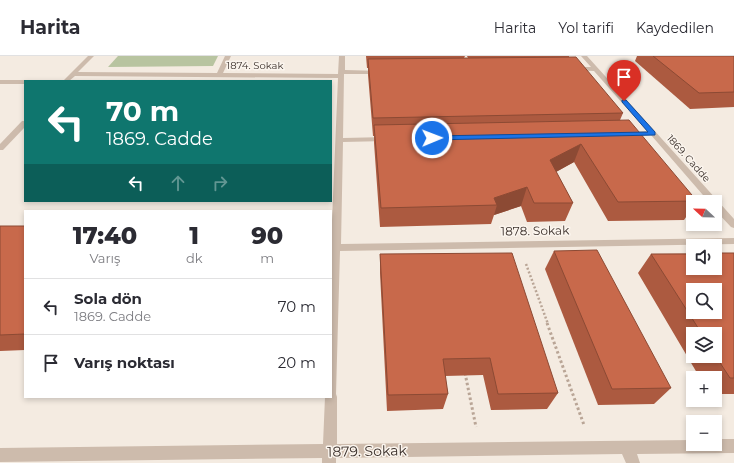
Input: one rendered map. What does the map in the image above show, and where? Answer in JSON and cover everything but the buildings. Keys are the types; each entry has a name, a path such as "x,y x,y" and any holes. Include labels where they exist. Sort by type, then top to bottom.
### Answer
{"street":[{"path":"67,80 91,56"},
{"path":"219,75 228,56"},
{"path":"332,363 342,56"},
{"name":"1869. Cadde","path":"584,56 707,195"},
{"path":"564,69 596,69"},
{"name":"1874. Sokak","path":"73,74 219,75 387,72"},
{"path":"0,82 24,82"},
{"path":"0,148 24,124"},
{"path":"621,134 653,133"},
{"path":"339,140 393,139"},
{"name":"1869. Cadde","path":"722,212 734,225"},
{"name":"1878. Sokak","path":"336,248 734,241"},
{"path":"329,457 331,398"},
{"name":"1879. Sokak","path":"0,455 39,459 329,457 593,448 734,446"},
{"path":"627,448 633,463"}],"path":[{"path":"519,245 593,448"}],"green space":[{"path":"118,56 218,56 213,66 108,67"}],"route":[{"path":"432,138 653,133 624,101"}]}
